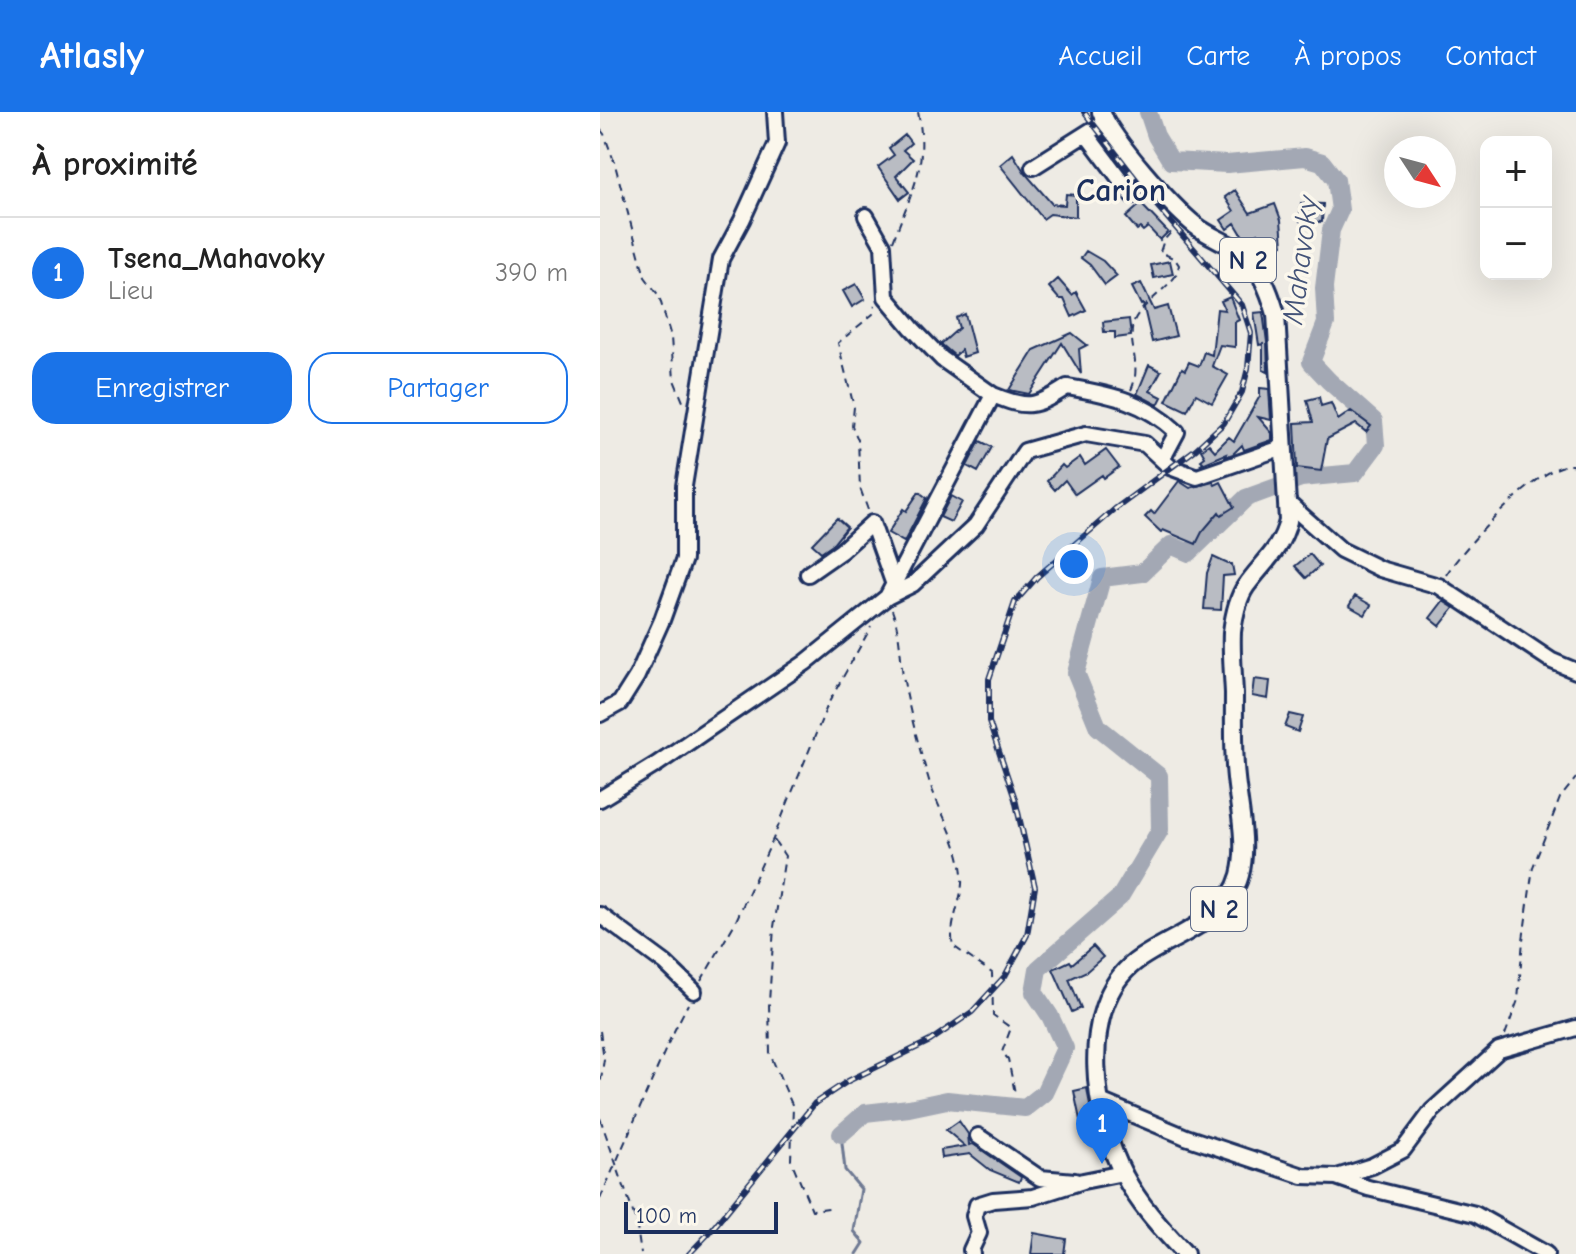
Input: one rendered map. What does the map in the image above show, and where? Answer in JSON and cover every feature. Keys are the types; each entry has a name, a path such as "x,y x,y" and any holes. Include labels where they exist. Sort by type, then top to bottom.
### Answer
{"main road":[{"name":"N 2","path":"1104,117 1128,153 1197,227 1241,252 1268,287 1276,314 1289,504 1284,539 1244,588 1236,606 1232,634 1235,771 1243,852 1239,876 1228,899 1211,917 1132,964 1105,1005 1096,1047 1096,1083 1110,1140 1123,1173 1156,1221 1185,1254"}],"street":[{"path":"600,714 620,703 637,676 684,559 684,486 721,259 777,143 775,112"},
{"path":"1033,167 1086,134 1104,117"},
{"path":"1086,134 1132,195"},
{"path":"866,216 883,246 886,297 942,359 993,395 1021,407 1048,399 1067,387 1127,400 1163,419 1177,432 1162,460"},
{"path":"600,799 805,663 890,591 993,395"},
{"path":"890,591 913,584 976,525 1025,451 1086,434 1145,444 1170,467 1197,477 1285,455"},
{"path":"1289,504 1341,550 1380,569 1439,586 1552,661 1576,671"},
{"path":"808,574 841,551 872,523 890,591"},
{"path":"600,915 665,963 694,991"},
{"path":"1336,1177 1372,1166 1403,1150 1432,1111 1499,1050 1576,1028"},
{"path":"1100,1101 1186,1137 1303,1176 1336,1177 1475,1214 1546,1254"},
{"path":"978,1136 1040,1178 1083,1181"},
{"path":"972,1254 979,1233 974,1216 977,1205 993,1200 1033,1197 1083,1181 1123,1173"}],"path":[{"path":"891,247 922,161 923,136 918,112"},
{"path":"600,129 614,161 645,277 659,296 671,337 674,380 685,407 695,416"},
{"path":"1127,400 1136,379 1135,319 1177,274 1179,265 1175,259 1160,252 1164,240 1183,213"},
{"path":"872,523 860,488 858,440 852,426 854,407 838,343 873,314 875,304"},
{"path":"1439,586 1458,556 1510,502 1537,480 1567,464 1576,466"},
{"path":"890,591 903,676 928,778 957,850 962,874 962,893 950,933 953,946 992,973 993,1015 1011,1028 1002,1052 1008,1059 1015,1093"},
{"path":"600,1199 671,1037 694,991 735,923 828,704 872,624"},
{"path":"1499,1050 1518,1000 1533,867 1560,798 1576,778"},
{"path":"773,839 785,856 773,942 770,1054 793,1107 791,1160 812,1210 829,1208"},
{"path":"600,1031 604,1059 600,1086"},
{"path":"600,1118 636,1221 641,1254"}],"building":[{"path":"905,135 911,143 903,150 913,159 896,176 909,192 900,199 878,167 894,155 889,148"},
{"path":"1013,154 1052,204 1065,205 1066,194 1076,195 1076,217 1050,214 1043,219 1000,165"},
{"path":"1235,190 1250,213 1275,204 1281,220 1283,245 1274,246 1277,251 1269,255 1258,233 1246,241 1235,223 1227,229 1221,220 1234,211 1225,197"},
{"path":"1301,203 1323,204 1322,222 1300,221"},
{"path":"1141,204 1168,232 1160,240 1148,227 1143,231 1140,228 1137,230 1126,217"},
{"path":"1086,251 1103,261 1117,276 1105,285 1081,258"},
{"path":"1170,261 1173,274 1154,278 1151,265"},
{"path":"1058,279 1072,295 1076,292 1086,310 1072,317 1064,299 1059,299 1049,287"},
{"path":"1141,283 1154,310 1168,306 1176,336 1152,342 1143,304 1132,287"},
{"path":"856,284 865,299 852,307 843,291"},
{"path":"1230,297 1239,320 1235,322 1235,347 1220,345 1212,366 1228,375 1212,403 1196,394 1187,411 1166,401 1182,368 1185,370 1189,362 1199,366 1204,352 1212,355 1217,309 1225,310 1221,301"},
{"path":"1263,312 1268,372 1263,370 1263,344 1259,345 1254,313"},
{"path":"965,314 975,353 963,357 961,350 955,356 941,344 959,328 956,318"},
{"path":"1129,319 1131,336 1115,338 1115,332 1104,332 1103,322"},
{"path":"1072,333 1087,345 1079,349 1081,374 1062,343 1029,394 1009,390 1034,350"},
{"path":"1149,365 1161,371 1150,391 1162,397 1158,405 1137,394"},
{"path":"1260,388 1269,389 1271,420 1258,417 1272,433 1272,440 1244,450 1242,445 1233,454 1200,465 1205,457 1201,450 1209,444 1215,451 1229,437 1234,441 1260,396"},
{"path":"1319,397 1321,406 1331,403 1338,420 1351,411 1371,426 1366,432 1356,424 1327,439 1321,471 1297,468 1295,423 1313,422 1307,400"},
{"path":"980,441 992,447 978,472 967,466"},
{"path":"1106,450 1119,467 1075,494 1065,480 1055,490 1047,481 1062,465 1065,468 1080,457 1085,465"},
{"path":"1179,481 1190,488 1221,482 1234,507 1221,515 1219,512 1196,544 1163,530 1161,532 1145,517 1151,511 1154,514"},
{"path":"919,492 927,498 904,542 888,533 903,509 906,511"},
{"path":"951,496 962,502 951,522 940,517"},
{"path":"837,518 847,527 834,543 821,552 812,544"},
{"path":"1310,554 1320,566 1306,578 1295,566"},
{"path":"1213,557 1232,564 1234,575 1223,576 1221,610 1204,609 1207,573"},
{"path":"1355,596 1371,605 1365,615 1349,606"},
{"path":"1443,601 1454,608 1440,626 1430,618"},
{"path":"1254,679 1270,681 1268,699 1252,696"},
{"path":"1290,714 1303,717 1298,732 1285,727"},
{"path":"1093,946 1103,957 1087,971 1069,979 1081,1008 1072,1012 1053,969 1070,961 1072,964"},
{"path":"1087,1088 1092,1117 1080,1120 1074,1091"},
{"path":"959,1121 968,1134 969,1145 973,1144 1021,1177 1019,1182 990,1170 970,1154 942,1158 941,1150 965,1146 946,1130"},
{"path":"1034,1233 1066,1239 1064,1254 1031,1254"}],"waterway":[{"name":"Mahavoky","path":"841,1134 865,1113 947,1100 1025,1108 1044,1093 1065,1048 1034,992 1038,969 1120,897 1160,830 1159,776 1098,727 1076,673 1102,578 1142,573 1171,545 1189,553 1246,498 1301,478 1355,473 1376,445 1374,421 1311,362 1326,323 1324,288 1331,230 1340,210 1336,180 1322,162 1305,157 1227,164 1171,161 1156,136 1148,112"},
{"path":"841,1134 845,1170 861,1189 854,1231 864,1243 857,1254"}],"railway":[{"path":"689,1254 815,1103 848,1081 930,1041 972,1012 1005,976 1027,935 1035,887 1015,799 989,722 989,679 1015,602 1037,577 1115,509 1196,449 1224,423 1242,392 1251,333 1242,305 1153,201 1084,112"}],"place":[{"name":"Tsena_Mahavoky","path":"1102,1164"}],"district":[{"name":"Carion","path":"1121,190"}]}
